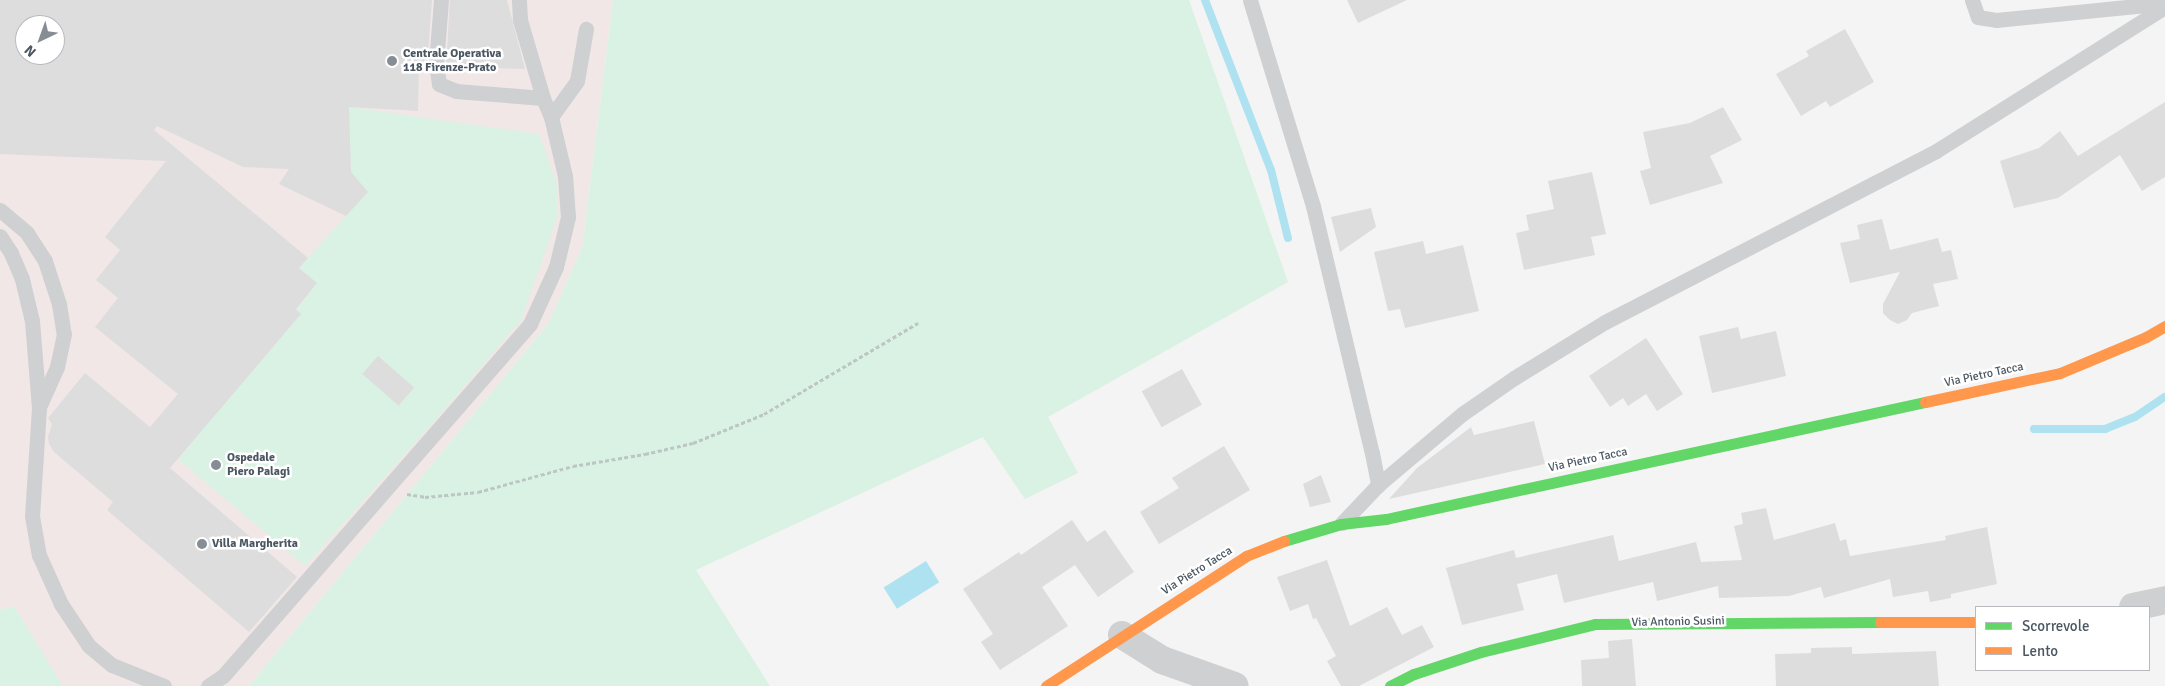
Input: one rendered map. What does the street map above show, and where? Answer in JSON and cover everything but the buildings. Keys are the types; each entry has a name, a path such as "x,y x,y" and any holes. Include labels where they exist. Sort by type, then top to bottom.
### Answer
{"street":[{"name":"Via Pietro Tacca","path":"1046,686 1246,556 1275,544 1341,524 1386,519 2060,373 2146,337 2165,326"},
{"path":"2138,606 2165,600"},
{"name":"Via Antonio Susini","path":"1390,686 1414,674 1482,652 1595,624 1754,621 1975,622"},
{"path":"1122,635 1162,660 1228,684"}],"lane":[{"path":"441,0 436,63 439,84 456,90 543,98"},
{"path":"208,686 223,676 530,324 556,267 568,217 565,176 551,117 543,98 520,20 519,0"},
{"path":"1250,0 1312,206 1372,453 1378,485"},
{"path":"1972,0 1978,17 1996,20 2165,5"},
{"path":"1341,524 1378,485 1462,414 1514,378 1605,322 1936,151 2165,5"},
{"path":"551,117 577,81 586,29"},
{"path":"0,210 27,233 45,261 59,304 64,334 57,367 39,408"},
{"path":"0,236 11,252 22,279 32,321 39,408 32,516 39,556 61,604 89,646 112,665 164,686"}],"path":[{"path":"384,491 425,497 478,492 573,466 645,454 693,443 764,414 918,323"}],"shaded area":[{"name":"Ospedale Piero Palagi","path":"0,0 613,0 582,248 548,324 249,686 62,686 14,606 0,610"}],"green space":[{"path":"613,0 1189,0 1288,282 1048,417 1078,473 1025,499 983,437 696,570 770,686 249,686 548,324 582,248"},
{"path":"349,107 539,134 557,184 557,218 521,320 437,418 305,566 178,459 300,315 296,309 316,283 299,268 367,192 351,172"},
{"path":"14,606 62,686 0,686 0,610"}],"water":[{"path":"926,561 939,582 897,609 884,587"}],"waterway":[{"path":"1205,0 1271,170 1288,238"},
{"path":"2034,429 2105,429 2135,417 2165,397"}],"traffic: fast":[{"path":"1284,541 1341,524 1386,519 1925,402"},
{"path":"1390,686 1414,674 1481,652 1595,624 1880,622"}],"traffic: slow":[{"path":"1925,402 2060,373 2146,337 2165,326"},
{"path":"1046,686 1246,556 1284,541"},
{"path":"1880,622 1975,622"}],"place":[{"name":"Centrale Operativa 118 Firenze-Prato","path":"392,61"},
{"name":"Ospedale Piero Palagi","path":"216,465"},
{"name":"Villa Margherita","path":"202,544"}]}
